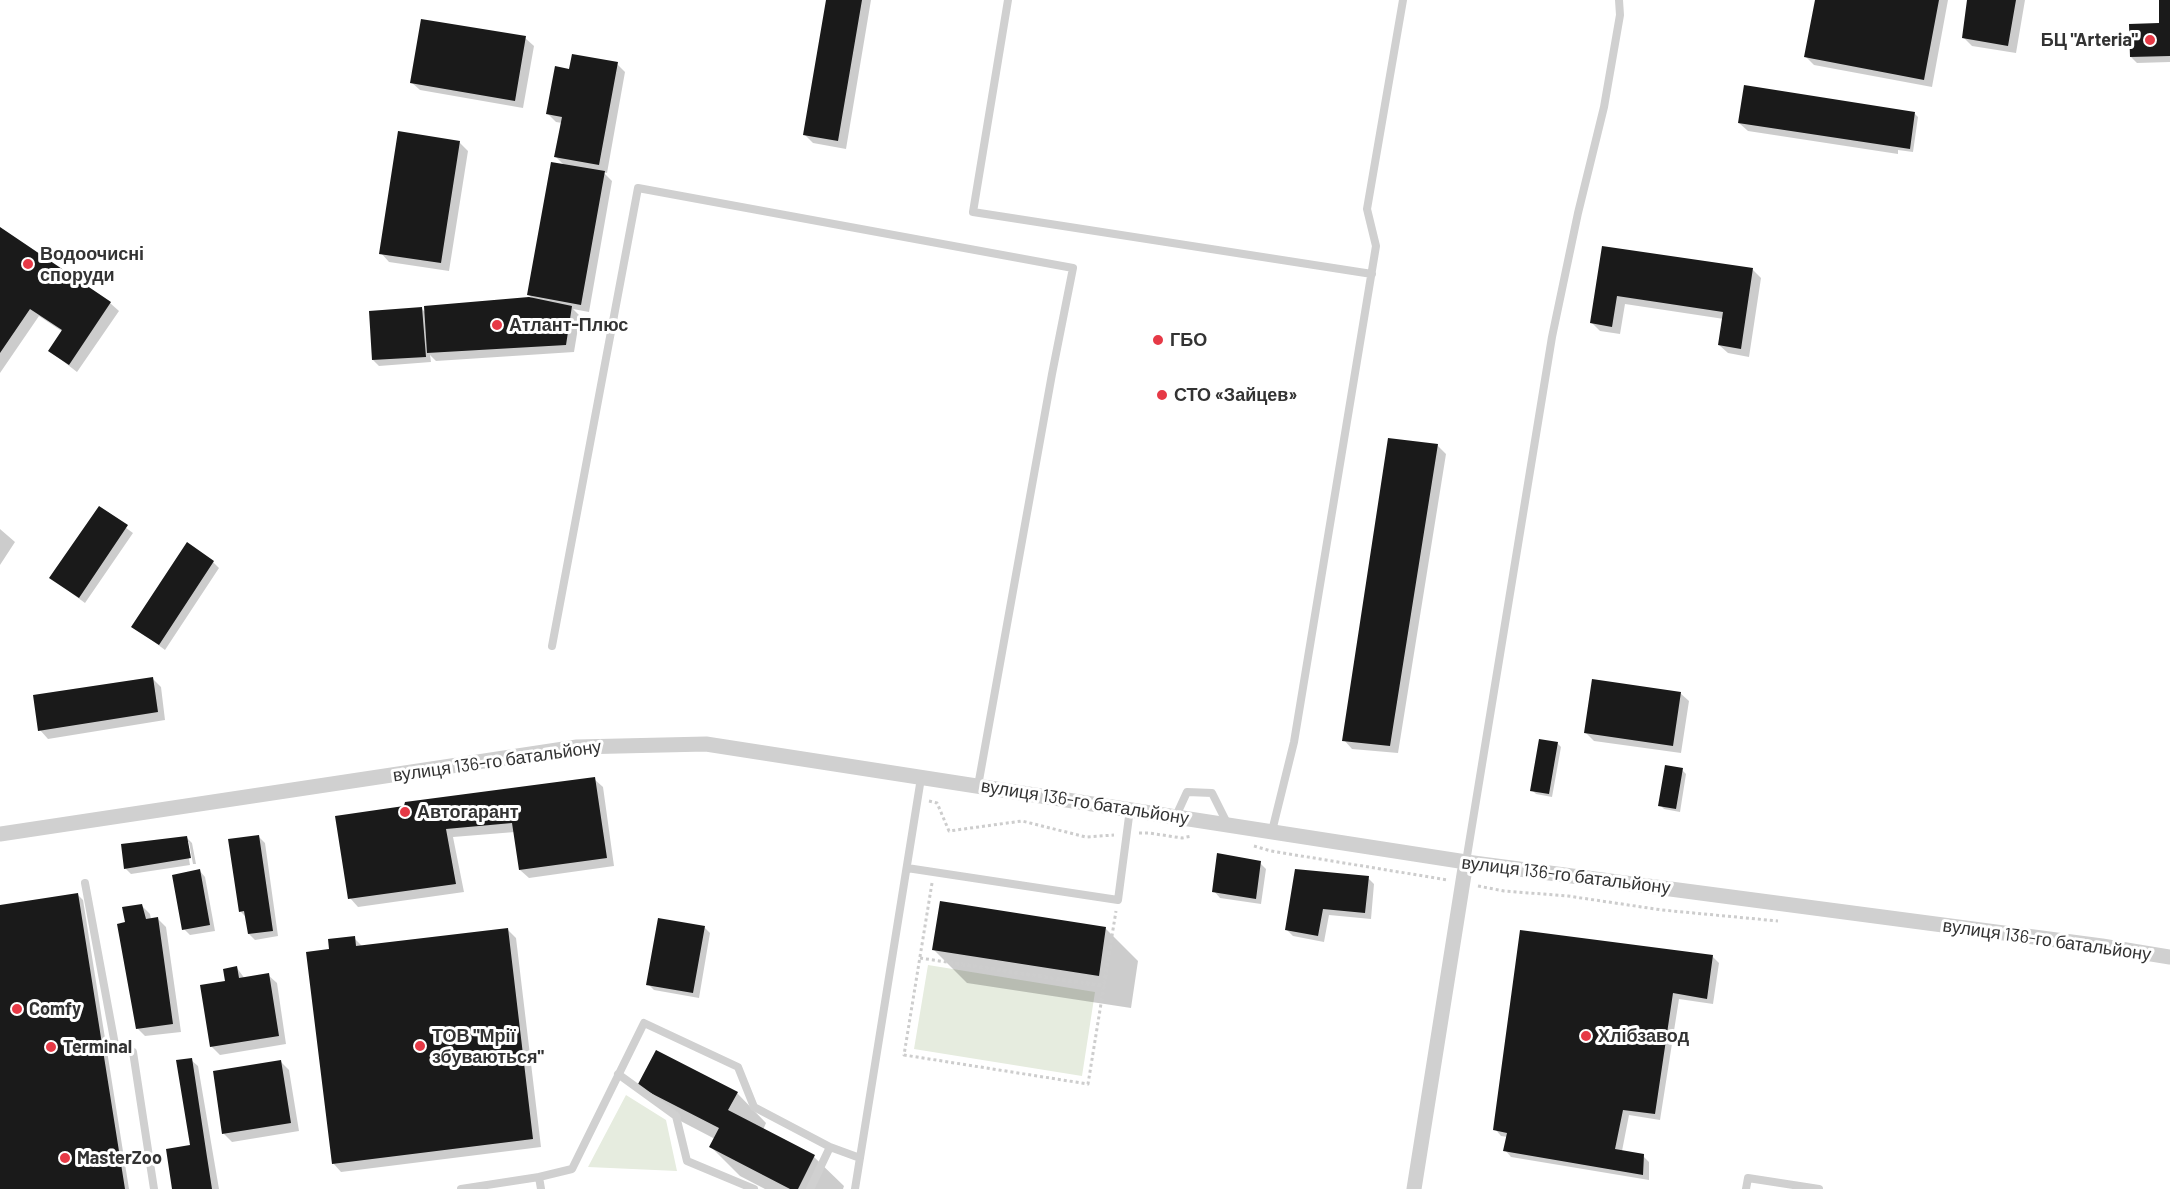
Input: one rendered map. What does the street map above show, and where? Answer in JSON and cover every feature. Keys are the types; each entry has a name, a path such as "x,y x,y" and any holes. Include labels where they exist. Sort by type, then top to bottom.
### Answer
{"street":[{"name":"вулиця 136-го батальйону","path":"0,834 577,747 706,744 1466,862 2090,944 2170,957"},
{"path":"1414,1189 1466,862"}],"lane":[{"path":"1008,0 973,212 1372,274"},
{"path":"1272,831 1294,742 1372,274 1376,246 1367,209 1403,0"},
{"path":"1466,862 1552,337 1578,213 1604,107 1620,15 1619,0"},
{"path":"552,646 638,188 1073,268 978,786"},
{"path":"855,1189 921,778"},
{"path":"1176,816 1187,792 1212,793 1228,825"},
{"path":"906,868 1118,900 1130,809"},
{"path":"85,884 116,1050 133,1052 154,1189"},
{"path":"461,1189 572,1170 644,1023 738,1066 754,1107 830,1147 860,1158"},
{"path":"618,1074 676,1116 687,1161 754,1189"},
{"path":"810,1189 830,1147"},
{"path":"539,1177 541,1189"},
{"path":"1746,1189 1748,1178 1819,1189"}],"path":[{"path":"934,872 904,1055 1088,1084 1118,900"},
{"path":"920,958 1104,986"}],"shaded area":[{"path":"928,965 1095,992 1082,1076 914,1049"},
{"path":"626,1095 666,1120 677,1171 588,1167"}],"building":[{"path":"826,0 862,0 838,141 803,135"},
{"path":"1815,0 1939,0 1924,80 1804,57"},
{"path":"1967,0 2016,0 2008,46 1962,38"},
{"name":"БЦ \"Arteria\"","path":"2159,0 2170,0 2170,56 2130,57 2129,24 2159,23"},
{"path":"421,19 526,36 515,101 410,83"},
{"path":"572,54 618,62 599,165 554,157 562,117 546,114 555,66 569,69"},
{"path":"1744,85 1915,112 1910,149 1738,123"},
{"path":"398,131 460,141 441,263 379,254"},
{"path":"551,162 605,171 581,305 527,295"},
{"name":"Водоочисні споруди","path":"0,227 111,302 69,365 48,351 62,330 30,309 0,353"},
{"path":"1602,246 1753,268 1741,349 1718,345 1723,312 1617,296 1612,327 1590,323"},
{"name":"Атлант-Плюс","path":"529,297 572,306 566,345 427,353 424,306"},
{"path":"422,307 426,357 372,360 369,311"},
{"path":"1388,438 1438,444 1390,746 1342,741"},
{"path":"99,506 128,525 79,598 49,578"},
{"path":"187,542 214,561 159,645 131,627"},
{"path":"153,677 158,712 38,731 33,695"},
{"path":"1592,679 1681,692 1673,746 1584,733"},
{"path":"1539,739 1558,742 1549,794 1530,791"},
{"path":"1665,765 1683,768 1676,809 1658,806"},
{"path":"595,777 607,858 519,870 512,823 446,829 456,884 348,899 335,816 404,806 405,802"},
{"path":"259,835 273,931 248,934 244,911 239,912 228,839"},
{"path":"187,836 191,858 124,869 121,844"},
{"path":"1217,853 1261,861 1256,899 1212,892"},
{"path":"200,869 210,925 182,930 172,875"},
{"path":"1295,869 1369,876 1365,913 1323,909 1318,936 1285,930"},
{"name":"Terminal","path":"78,893 125,1189 0,1189 0,905"},
{"path":"940,901 1106,927 1099,976 932,950"},
{"path":"142,904 146,919 158,917 173,1024 136,1029 117,924 125,922 122,907"},
{"path":"658,918 705,926 693,993 646,985"},
{"name":"ТОВ \"Мрії збуваються\"","path":"508,928 533,1139 332,1164 306,952 329,949 328,939 355,936 356,946"},
{"name":"Хлібзавод","path":"1520,930 1713,955 1707,999 1673,993 1655,1114 1623,1110 1615,1149 1644,1154 1643,1175 1503,1151 1507,1133 1493,1130"},
{"path":"237,966 239,978 269,973 279,1036 210,1047 200,985 225,981 223,969"},
{"path":"656,1050 738,1092 728,1110 815,1155 798,1189 790,1189 709,1147 719,1128 637,1086"},
{"path":"192,1058 212,1189 172,1189 166,1149 190,1145 176,1060"},
{"path":"281,1060 291,1123 222,1134 213,1071"}],"place":[{"name":"БЦ \"Arteria\"","path":"2150,40"},
{"name":"Водоочисні споруди","path":"28,264"},
{"name":"Атлант-Плюс","path":"497,325"},
{"name":"ГБО","path":"1158,340"},
{"name":"СТО «Зайцев»","path":"1162,395"},
{"name":"Автогарант","path":"405,812"},
{"name":"Comfy","path":"17,1009"},
{"name":"Хлібзавод","path":"1586,1036"},
{"name":"ТОВ \"Мрії збуваються\"","path":"420,1046"},
{"name":"Terminal","path":"51,1047"},
{"name":"MasterZoo","path":"65,1158"}]}
